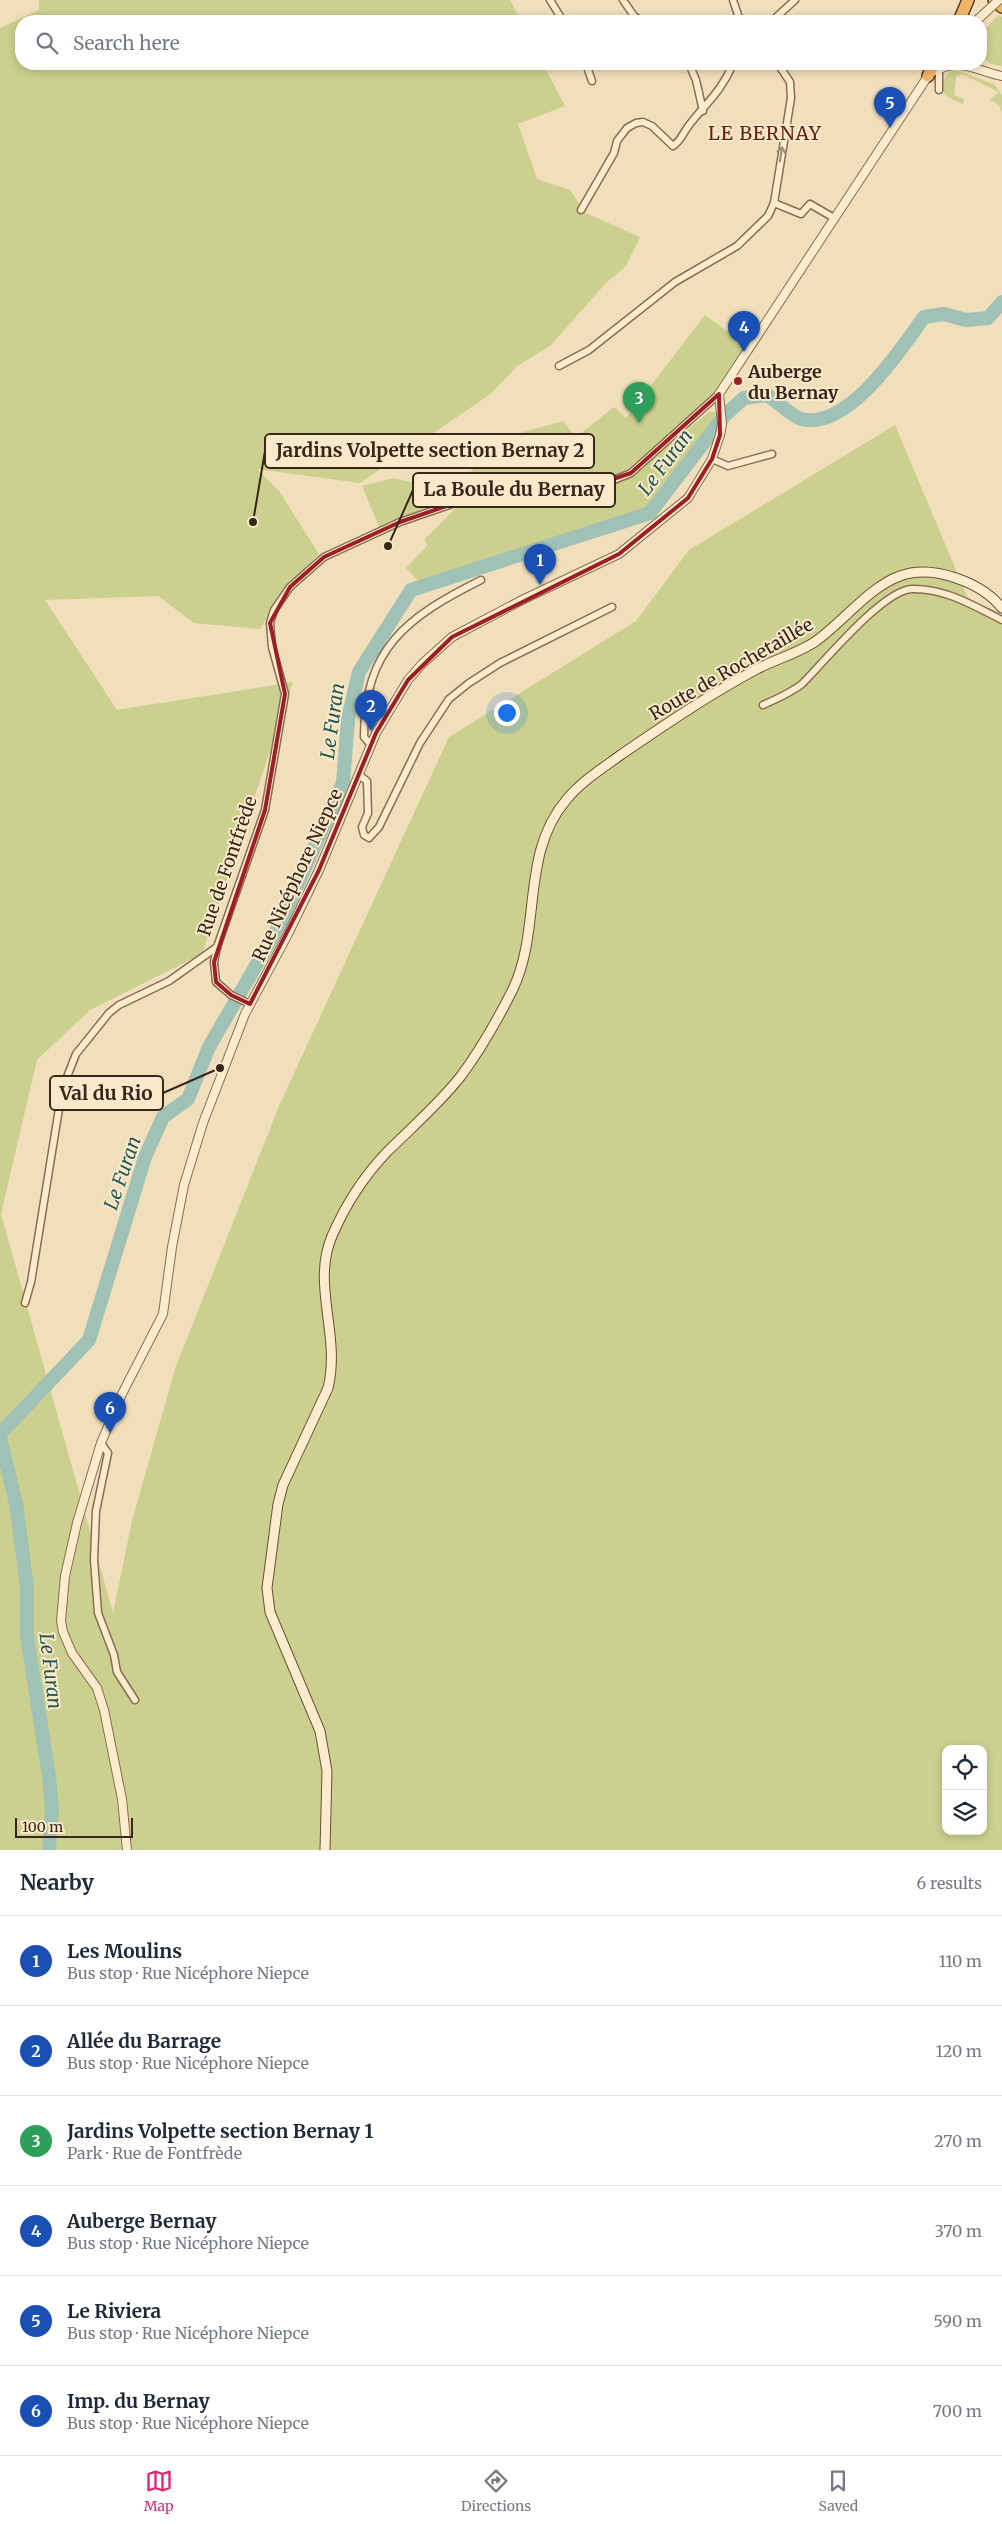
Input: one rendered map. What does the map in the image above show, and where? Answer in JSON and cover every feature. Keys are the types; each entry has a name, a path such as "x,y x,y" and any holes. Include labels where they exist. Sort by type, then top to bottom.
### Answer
{"highway":[{"path":"962,15 968,0"},
{"path":"994,0 1002,7"},
{"path":"928,76 936,70"}],"main road":[{"name":"Route de Rochetaillée","path":"325,1850 328,1770 320,1731 270,1612 267,1588 278,1504 283,1485 328,1388 332,1372 333,1356 324,1293 324,1263 332,1237 357,1190 385,1155 460,1076 501,1012 521,970 528,948 540,847 550,822 567,798 589,778 676,716 756,670 814,642 884,584 900,576 919,572 935,572 951,576 997,601 1002,608"}],"street":[{"path":"550,0 559,15"},
{"path":"623,0 633,15"},
{"path":"733,0 738,15"},
{"path":"779,15 795,0"},
{"path":"983,15 999,0"},
{"path":"588,70 592,81"},
{"path":"692,70 696,80 703,111"},
{"path":"581,210 614,153 617,141 627,128 636,122 643,122 652,126 673,146 680,141 689,125 714,98 730,70"},
{"path":"559,366 589,350 675,282 738,246 768,216 774,202 791,98 790,82 782,70"},
{"path":"940,90 941,70"},
{"path":"982,70 990,74 1002,76"},
{"path":"719,394 928,76"},
{"path":"774,202 801,214 810,204 834,218"},
{"name":"Rue Nicéphore Niepce","path":"127,1850 122,1799 104,1710 97,1688 66,1643 61,1621 65,1576 76,1523 101,1443 119,1400 163,1314 172,1247 184,1185 203,1123 247,1004 292,926 371,745 390,707 408,680 434,652 452,638 472,626 619,554 688,498 712,459 722,424 719,394"},
{"name":"Rue de Fontfrède","path":"25,1303 31,1282 62,1090 76,1054 109,1013 169,981 217,947 265,810 285,694 272,647 270,623 274,610 290,587 324,557 400,522 455,503 494,495 562,496 599,486 631,474 719,394"},
{"path":"712,459 728,466 772,454"},
{"path":"371,745 364,737 364,714 369,685 386,647 416,617 452,594 481,580"},
{"path":"763,705 802,684 852,631 894,595 911,589 946,594 1002,620"},
{"path":"359,776 367,781 368,813 362,827 364,835 369,838 379,827 420,743 449,699 469,683 500,663 612,607"},
{"path":"217,947 214,962 216,982 231,995 247,1004"},
{"path":"101,1443 108,1453 96,1511 94,1560 98,1613 114,1655 117,1672 136,1700"}],"highlighted area":[{"path":"719,394 720,435 712,459 688,498 619,554 452,637 408,680 376,733 319,870 250,1004 231,995 216,982 214,962 265,810 285,694 270,623 290,587 324,557 400,522 455,503 494,495 562,496 631,473"}],"green space":[{"path":"39,0 510,0 518,15 28,15 39,10"},
{"path":"999,15 1002,17 1002,66 991,64 987,60 987,28"},
{"path":"15,21 15,70 546,70 565,106 518,124 537,179 570,190 586,213 640,237 625,267 606,283 550,346 517,366 492,393 360,483 257,469 279,491 319,554 286,588 260,629 194,623 158,596 45,600 117,710 293,682 202,954 90,1010 37,1060 1,1214 113,1613 132,1521 175,1369 279,1106 449,737 636,621 689,550 895,425 967,596 1002,625 1002,1850 0,1850 0,28"},
{"path":"955,70 994,84 1002,95 1002,113 1001,106 990,100 999,92 962,74 956,77 954,95 964,99 964,102 962,104 945,95 942,86 944,79"},
{"path":"705,315 747,346 717,392 681,426 630,468 600,482 559,493 483,493 428,507 380,529 362,486 394,478 426,486 460,480 520,433 563,421 576,437 614,407 626,418"},
{"path":"710,411 716,413 716,418 664,490 645,512 484,559 455,573 420,583 406,568 428,545 424,540 460,504 487,498 568,498 608,487 633,474"}],"waterway":[{"name":"Le Furan","path":"0,1434 89,1340 145,1157 163,1117 188,1099 209,1047 280,924 343,783 348,719 359,672 411,590 650,513 725,415 744,398 767,395 801,419 819,419 837,413 855,400 871,384 902,348 924,317 944,314 966,320 988,318 1002,302"},
{"name":"Le Furan","path":"0,1438 16,1503 27,1587 27,1636 49,1777 52,1809 49,1850"}],"place":[{"name":"Le Riviera","path":"890,128"},
{"name":"Auberge Bernay","path":"744,352"},
{"name":"Auberge du Bernay","path":"738,381"},
{"name":"Jardins Volpette section Bernay 1","path":"639,423"},
{"name":"Jardins Volpette section Bernay 2","path":"253,522"},
{"name":"La Boule du Bernay","path":"388,546"},
{"name":"Les Moulins","path":"540,585"},
{"name":"Allée du Barrage","path":"371,731"},
{"name":"Val du Rio","path":"220,1068"},
{"name":"Imp. du Bernay","path":"110,1433"}],"district":[{"name":"LE BERNAY","path":"765,133"}]}
